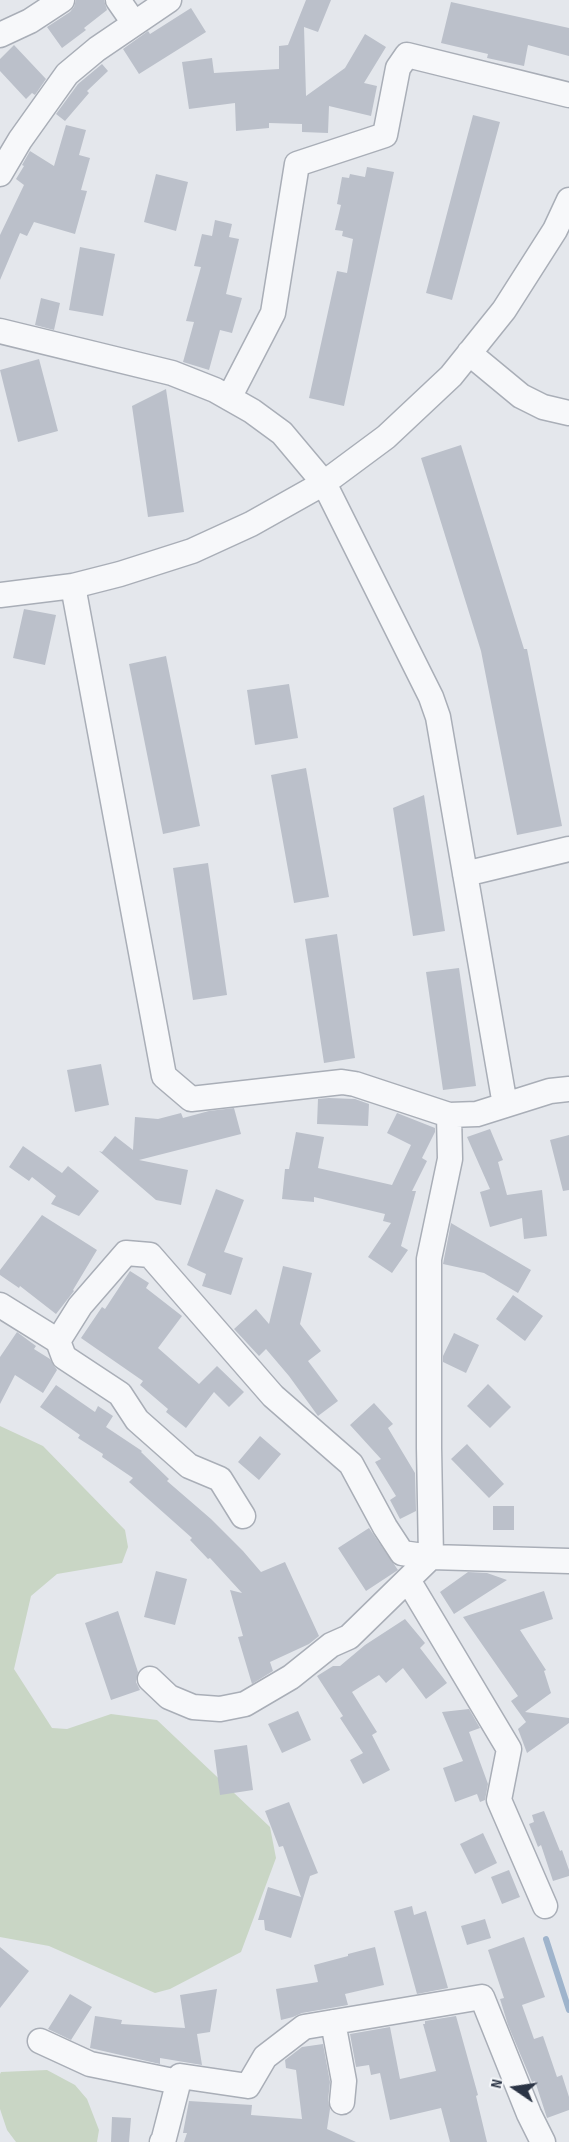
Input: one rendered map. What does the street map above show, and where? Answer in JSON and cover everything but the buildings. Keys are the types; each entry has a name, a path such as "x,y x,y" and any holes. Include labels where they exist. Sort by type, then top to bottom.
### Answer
{"street":[{"path":"0,35 30,21 62,0"},
{"path":"117,0 134,23"},
{"path":"0,174 20,140 67,74 98,49 168,0"},
{"path":"229,398 273,313 297,164 385,135 398,69 407,55 569,94"},
{"path":"0,595 74,586 192,551 251,524 324,483 386,437 451,376 504,310 555,230 569,200"},
{"path":"0,331 172,374 215,390 252,411 282,433 324,483 432,697 438,717 506,1105"},
{"path":"469,353 521,396 543,407 569,413"},
{"path":"74,586 164,1076 191,1099 342,1082 355,1084 449,1115 477,1114 550,1091 569,1089"},
{"path":"465,874 569,849"},
{"path":"150,1679 169,1697 193,1707 220,1709 245,1704 291,1677 331,1645 349,1637 431,1557 429,1259 450,1159 449,1115"},
{"path":"58,1341 80,1306 126,1253 150,1255 273,1396 351,1464 385,1527 402,1553 431,1557 569,1561"},
{"path":"0,1305 58,1341 64,1357 120,1394 137,1420 189,1466 220,1479 243,1516"},
{"path":"408,1581 509,1749 500,1800 545,1906"},
{"path":"162,2142 180,2076 248,2086 265,2056 304,2027 482,1997 529,2114 543,2142"},
{"path":"333,2022 344,2081 342,2102"},
{"path":"40,2041 90,2064 178,2082"}],"green space":[{"path":"0,1426 43,1446 125,1530 128,1547 122,1563 57,1574 31,1596 14,1669 52,1728 67,1729 111,1714 157,1720 270,1827 276,1858 241,1952 170,1989 155,1993 49,1946 0,1937"},
{"path":"47,2070 75,2085 87,2099 99,2130 97,2142 16,2142 7,2130 0,2109 1,2072"}],"waterway":[{"path":"546,1939 569,2010"}]}
